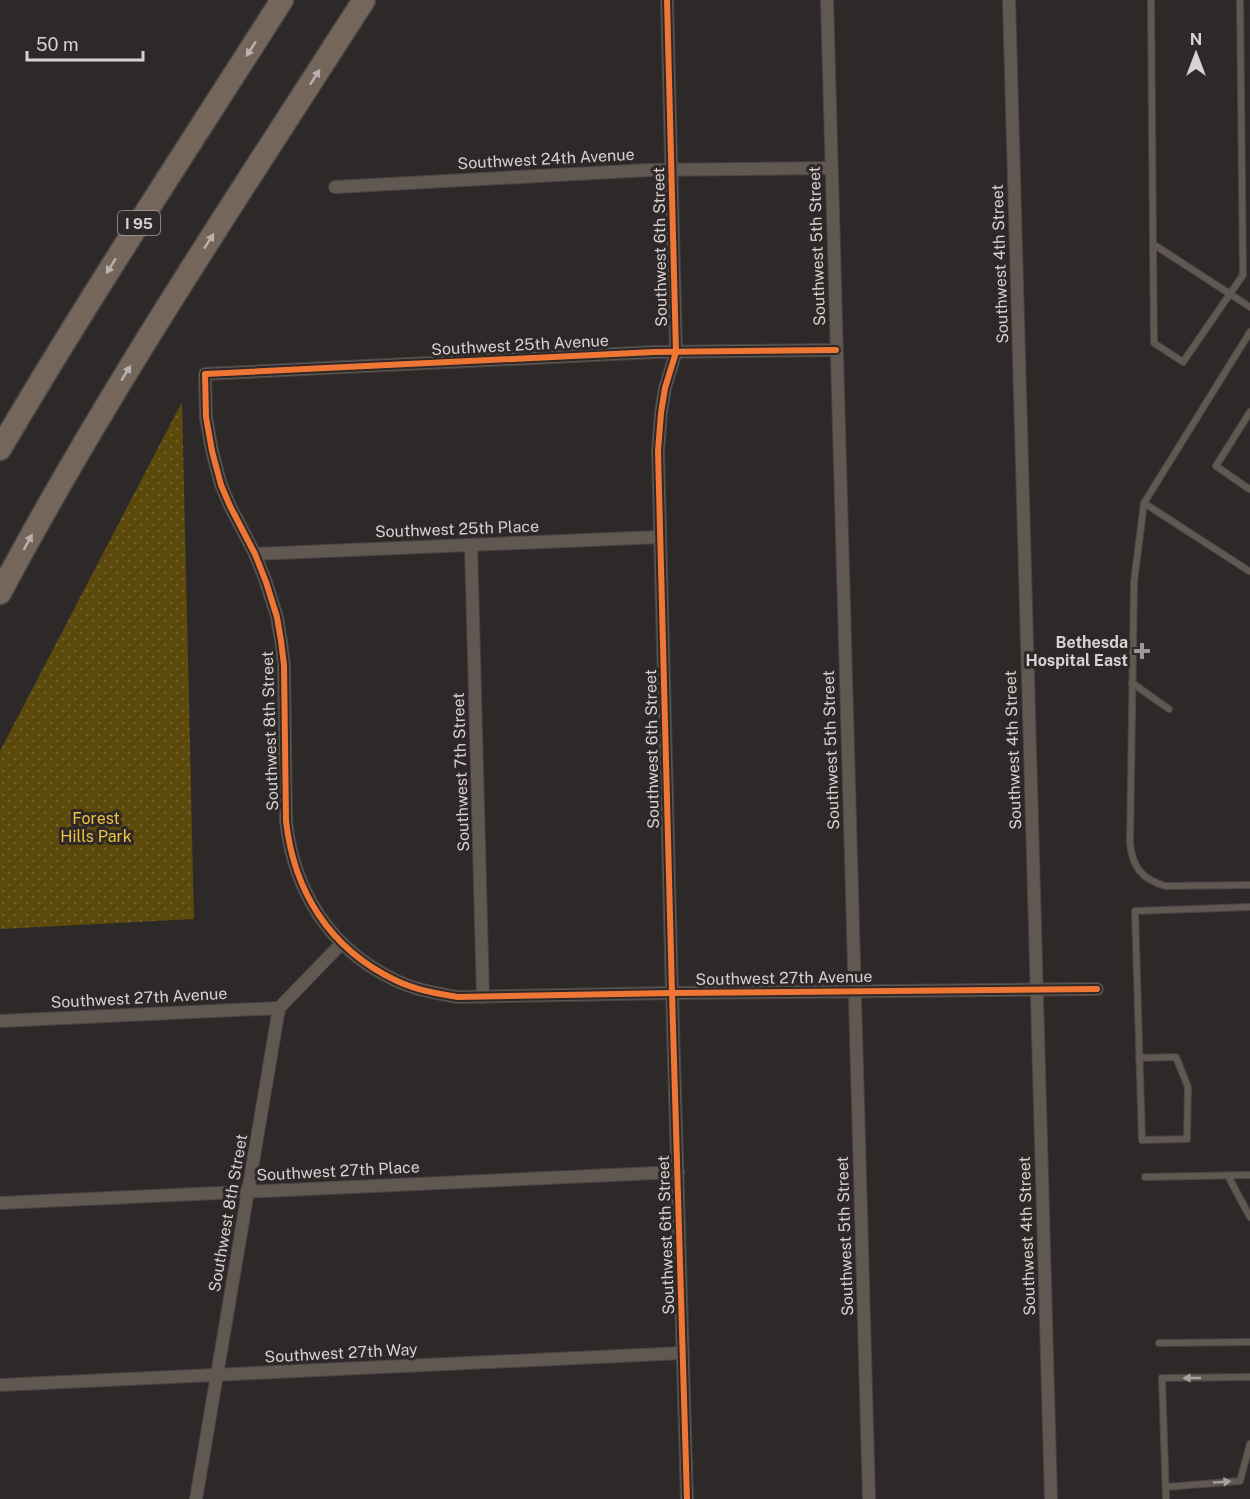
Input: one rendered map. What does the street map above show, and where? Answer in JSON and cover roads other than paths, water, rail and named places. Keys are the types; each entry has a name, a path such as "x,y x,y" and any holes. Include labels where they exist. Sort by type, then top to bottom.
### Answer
{"highway":[{"name":"I 95","path":"0,449 111,267 282,0"},
{"path":"0,593 56,491 119,385 364,0"}],"street":[{"name":"Southwest 6th Street","path":"667,0 676,351 665,388 658,451 687,1499"},
{"name":"Southwest 5th Street","path":"827,0 869,1499"},
{"name":"Southwest 4th Street","path":"1009,0 1051,1499"},
{"name":"Southwest 24th Avenue","path":"335,187 649,170 831,168"},
{"name":"Southwest 25th Avenue","path":"205,374 676,351 836,350"},
{"name":"Southwest 8th Street","path":"205,374 206,417 212,452 226,495 255,554 277,617 284,665 288,841 304,890 317,913 342,943"},
{"name":"Southwest 25th Place","path":"255,554 660,537"},
{"name":"Southwest 7th Street","path":"471,545 483,997"},
{"name":"Southwest 27th Avenue","path":"342,943 372,967 395,980 432,993 457,997 1097,989"},
{"path":"279,1008 342,943"},
{"name":"Southwest 27th Avenue","path":"0,1021 279,1008"},
{"name":"Southwest 8th Street","path":"196,1499 279,1008"},
{"name":"Southwest 27th Place","path":"0,1203 678,1172"},
{"name":"Southwest 27th Way","path":"0,1385 683,1353"}],"lane":[{"path":"1151,0 1154,343 1183,362 1243,275 1240,0"},
{"path":"1240,28 1250,28"},
{"path":"1153,244 1250,307"},
{"path":"1250,332 1144,503 1134,582 1130,844 1136,867 1154,883 1165,886 1250,885"},
{"path":"1250,412 1216,466 1250,488"},
{"path":"1144,503 1248,571"},
{"path":"1132,683 1169,709"},
{"path":"1139,1058 1176,1057 1188,1087 1187,1138 1142,1140 1139,1058 1135,911 1250,907"},
{"path":"1145,1177 1250,1175"},
{"path":"1228,1176 1250,1217"},
{"path":"1159,1343 1250,1342"},
{"path":"1166,1499 1162,1378 1250,1377"},
{"path":"1166,1486 1240,1481 1250,1444"}],"place":[{"name":"Bethesda Hospital East","path":"1142,651"}],"park label":[{"name":"Forest Hills Park","path":"96,827"}]}
